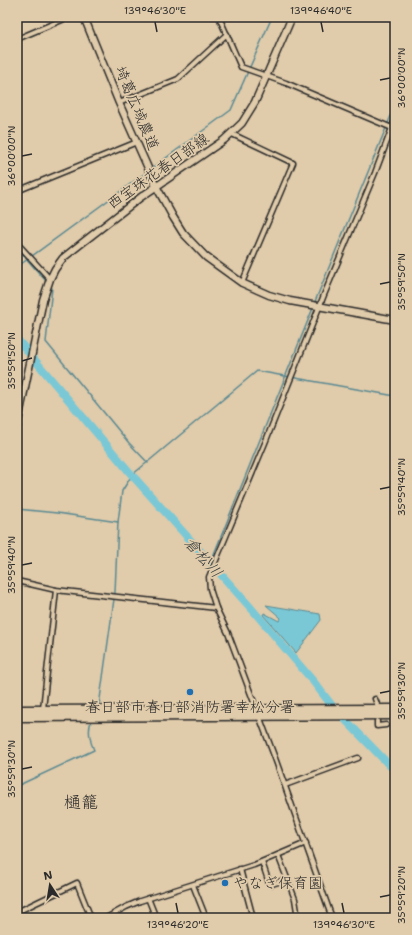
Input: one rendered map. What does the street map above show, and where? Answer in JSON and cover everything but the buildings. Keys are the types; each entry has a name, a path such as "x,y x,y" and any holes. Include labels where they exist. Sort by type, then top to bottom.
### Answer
{"highway":[{"path":"17,710 43,709 257,712 325,716 395,709"},
{"path":"17,717 257,712 319,709 395,716"}],"main road":[{"name":"埼葛広域農道","path":"84,17 119,103 156,186 183,233 206,257 242,283 269,295 320,307 395,320"},
{"name":"西宝珠花春日部線","path":"19,413 44,300 50,279 55,269 64,258 82,243 156,186 232,134 250,112 292,17"},
{"path":"17,426 19,413"}],"street":[{"path":"17,39 69,17"},
{"path":"219,17 241,67 324,98 334,104 392,128"},
{"path":"119,103 178,79 227,34"},
{"path":"332,918 285,785 228,633 216,608 210,589 209,577 375,173 395,120"},
{"path":"232,134 293,163 242,283"},
{"path":"17,191 136,142"},
{"path":"17,243 50,279"},
{"path":"17,581 56,590 216,608"},
{"path":"43,709 56,590"},
{"path":"377,721 377,726 386,725"},
{"path":"285,785 358,758"},
{"path":"106,918 126,907 148,898 240,870 306,843"},
{"path":"278,855 295,898 298,918"},
{"path":"262,862 269,883 272,884 287,879"},
{"path":"240,870 253,918"},
{"path":"17,912 77,883 91,918"},
{"path":"193,885 206,918"},
{"path":"148,898 156,918"}],"water":[{"path":"266,605 320,614 321,620 296,653 263,615 264,613 279,621 281,618"}],"waterway":[{"path":"151,169 231,110 272,17"},
{"path":"314,304 395,106"},
{"path":"17,267 148,171"},
{"path":"17,248 46,281"},
{"path":"50,286 52,288 46,342 129,443 148,463"},
{"path":"210,564 313,308"},
{"name":"倉松川","path":"17,339 132,475 251,608 333,707 395,771"},
{"path":"99,706 115,592 118,522 122,491 132,475 257,371 395,396"},
{"path":"17,509 118,522"},
{"path":"17,786 94,750 90,735 90,723 92,720"}],"place":[{"name":"春日部市春日部消防署幸松分署","path":"190,692"},
{"name":"やなぎ保育園","path":"225,883"}],"district":[{"name":"樋籠","path":"81,802"}]}
